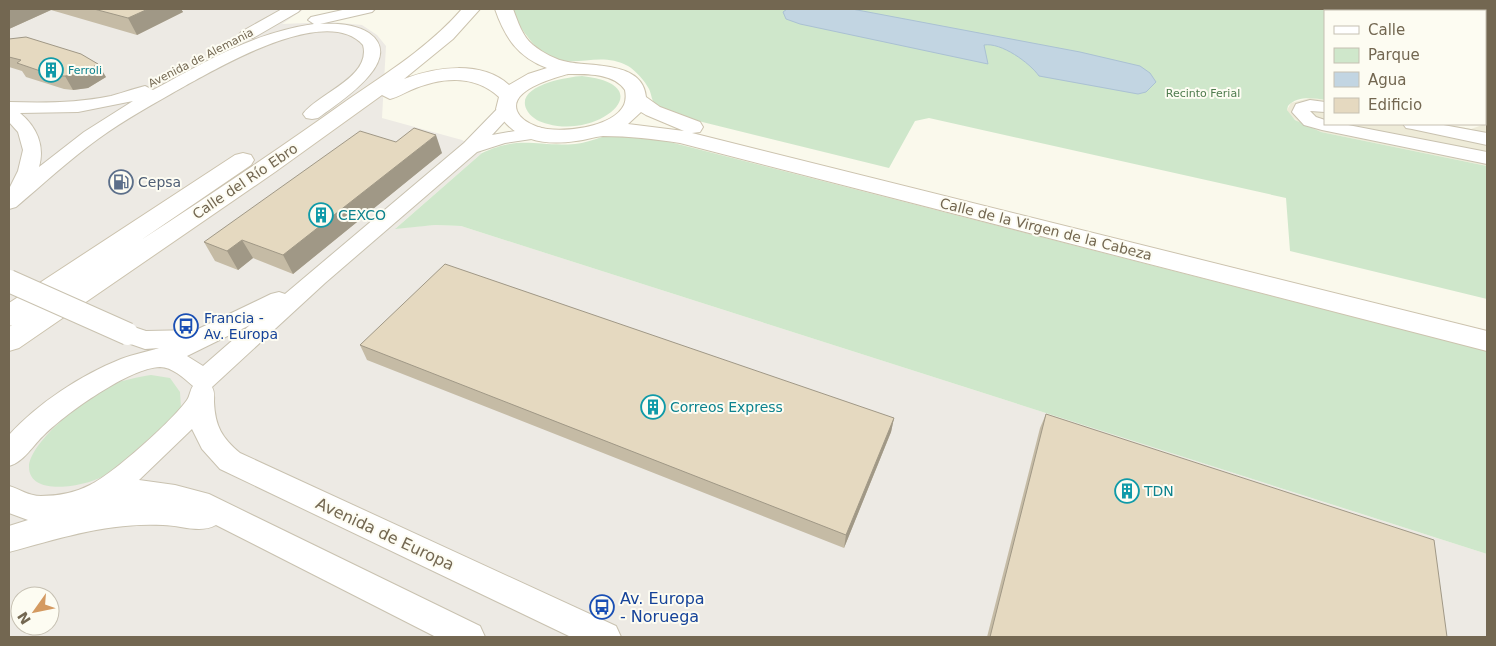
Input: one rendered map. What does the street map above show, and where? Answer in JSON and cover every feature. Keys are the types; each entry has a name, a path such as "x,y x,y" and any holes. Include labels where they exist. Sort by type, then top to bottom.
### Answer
{"main road":[{"name":"Calle del Río Ebro","path":"9,341 332,122 439,41 471,9"},
{"path":"219,199 406,84 441,75 478,76 500,85 509,102 511,119 538,133 558,136 602,130 620,121 631,110 636,99 634,88 624,78 599,70 568,68 545,62 530,52 512,32 504,9"},
{"name":"Calle del Río Ebro","path":"9,316 312,114 387,62 401,50"},
{"path":"509,102 519,86 533,78 568,68"},
{"name":"Calle de la Virgen de la Cabeza","path":"636,99 653,111 675,122 697,129 1487,323"},
{"name":"Calle de la Virgen de la Cabeza","path":"602,130 640,131 681,137 1487,341"}],"street":[{"name":"Avenida de Alemania","path":"108,102 202,59 293,9"},
{"path":"9,107 61,108 108,102 152,89 231,50 278,31 367,9"},
{"path":"9,203 64,156 105,125 234,53 279,35 307,30 340,28 356,32 366,38 373,45 370,63 359,76 312,114"},
{"path":"101,494 186,420 202,390 317,278 471,147 509,102"},
{"path":"1324,107 1306,106 1302,108 1301,112 1310,121 1322,125 1487,158"},
{"path":"9,113 21,122 28,131 32,138 32,148 29,166 21,185 9,203"},
{"path":"1417,125 1487,139"},
{"path":"471,147 503,138 538,133"},
{"path":"9,455 26,434 84,390 120,370 139,362 159,358 214,333 283,298 317,278"},
{"path":"9,281 145,340 193,338 214,333"},
{"path":"128,334 159,358 176,362 191,369 202,390"},
{"name":"Avenida de Europa","path":"202,390 206,429 214,447 230,461 605,637"},
{"path":"9,530 62,507 101,494 122,491 165,494 199,503 470,637"},
{"path":"9,498 14,503 34,509 62,507"},
{"path":"9,539 49,526 101,515 163,512 205,517 259,532"}],"shaded area":[{"path":"9,9 304,9 282,24 331,22 362,25 377,35 386,46 382,118 462,140 482,153 396,228 435,225 461,226 1487,554 1487,637 9,637"},
{"path":"1487,9 1487,166 1321,132 1302,125 1290,115 1287,110 1291,103 1310,98 1324,100 1324,125 1451,125 1471,129 1486,125 1486,10 1443,10"}],"green space":[{"name":"Recinto Ferial","path":"513,9 1443,9 1324,10 1324,100 1300,99 1288,106 1287,110 1295,120 1321,132 1487,166 1487,299 1290,251 1286,198 929,118 915,121 889,168 674,115 655,104 645,83 628,66 601,59 564,61 552,58 540,50 527,36"},
{"path":"582,76 606,81 618,89 620,99 614,109 603,118 586,124 567,127 542,122 528,112 525,103 527,96 534,89 565,78"},
{"path":"602,137 634,137 662,140 1487,351 1487,554 461,226 435,225 395,229 482,153 508,144 575,144"},
{"path":"151,375 170,378 180,392 181,408 131,455 105,475 86,483 61,487 49,486 39,483 32,477 29,467 32,457 39,445 62,420 101,390 120,382"}],"water":[{"path":"787,9 852,9 1080,52 1140,66 1150,73 1156,82 1146,92 1138,94 1039,76 1029,65 1014,54 991,45 984,45 988,64 800,24 786,19 783,12"}],"building":[{"path":"94,9 148,9 128,18"},
{"path":"26,37 81,54 98,64 80,74 55,76 17,63 21,60 9,57 9,39"},
{"path":"414,128 436,135 283,255 242,240 227,251 204,242 360,131 396,142"},
{"name":"Correos Express","path":"445,264 894,418 846,535 360,345"},
{"name":"TDN","path":"1046,414 1434,540 1447,637 990,637"}],"place":[{"name":"Ferroli","path":"51,70"},
{"name":"Cepsa","path":"121,182"},
{"name":"CEXCO","path":"321,215"},
{"name":"Francia - Av. Europa","path":"186,326"},
{"name":"Correos Express","path":"653,407"},
{"name":"TDN","path":"1127,491"},
{"name":"Av. Europa - Noruega","path":"602,607"}]}
